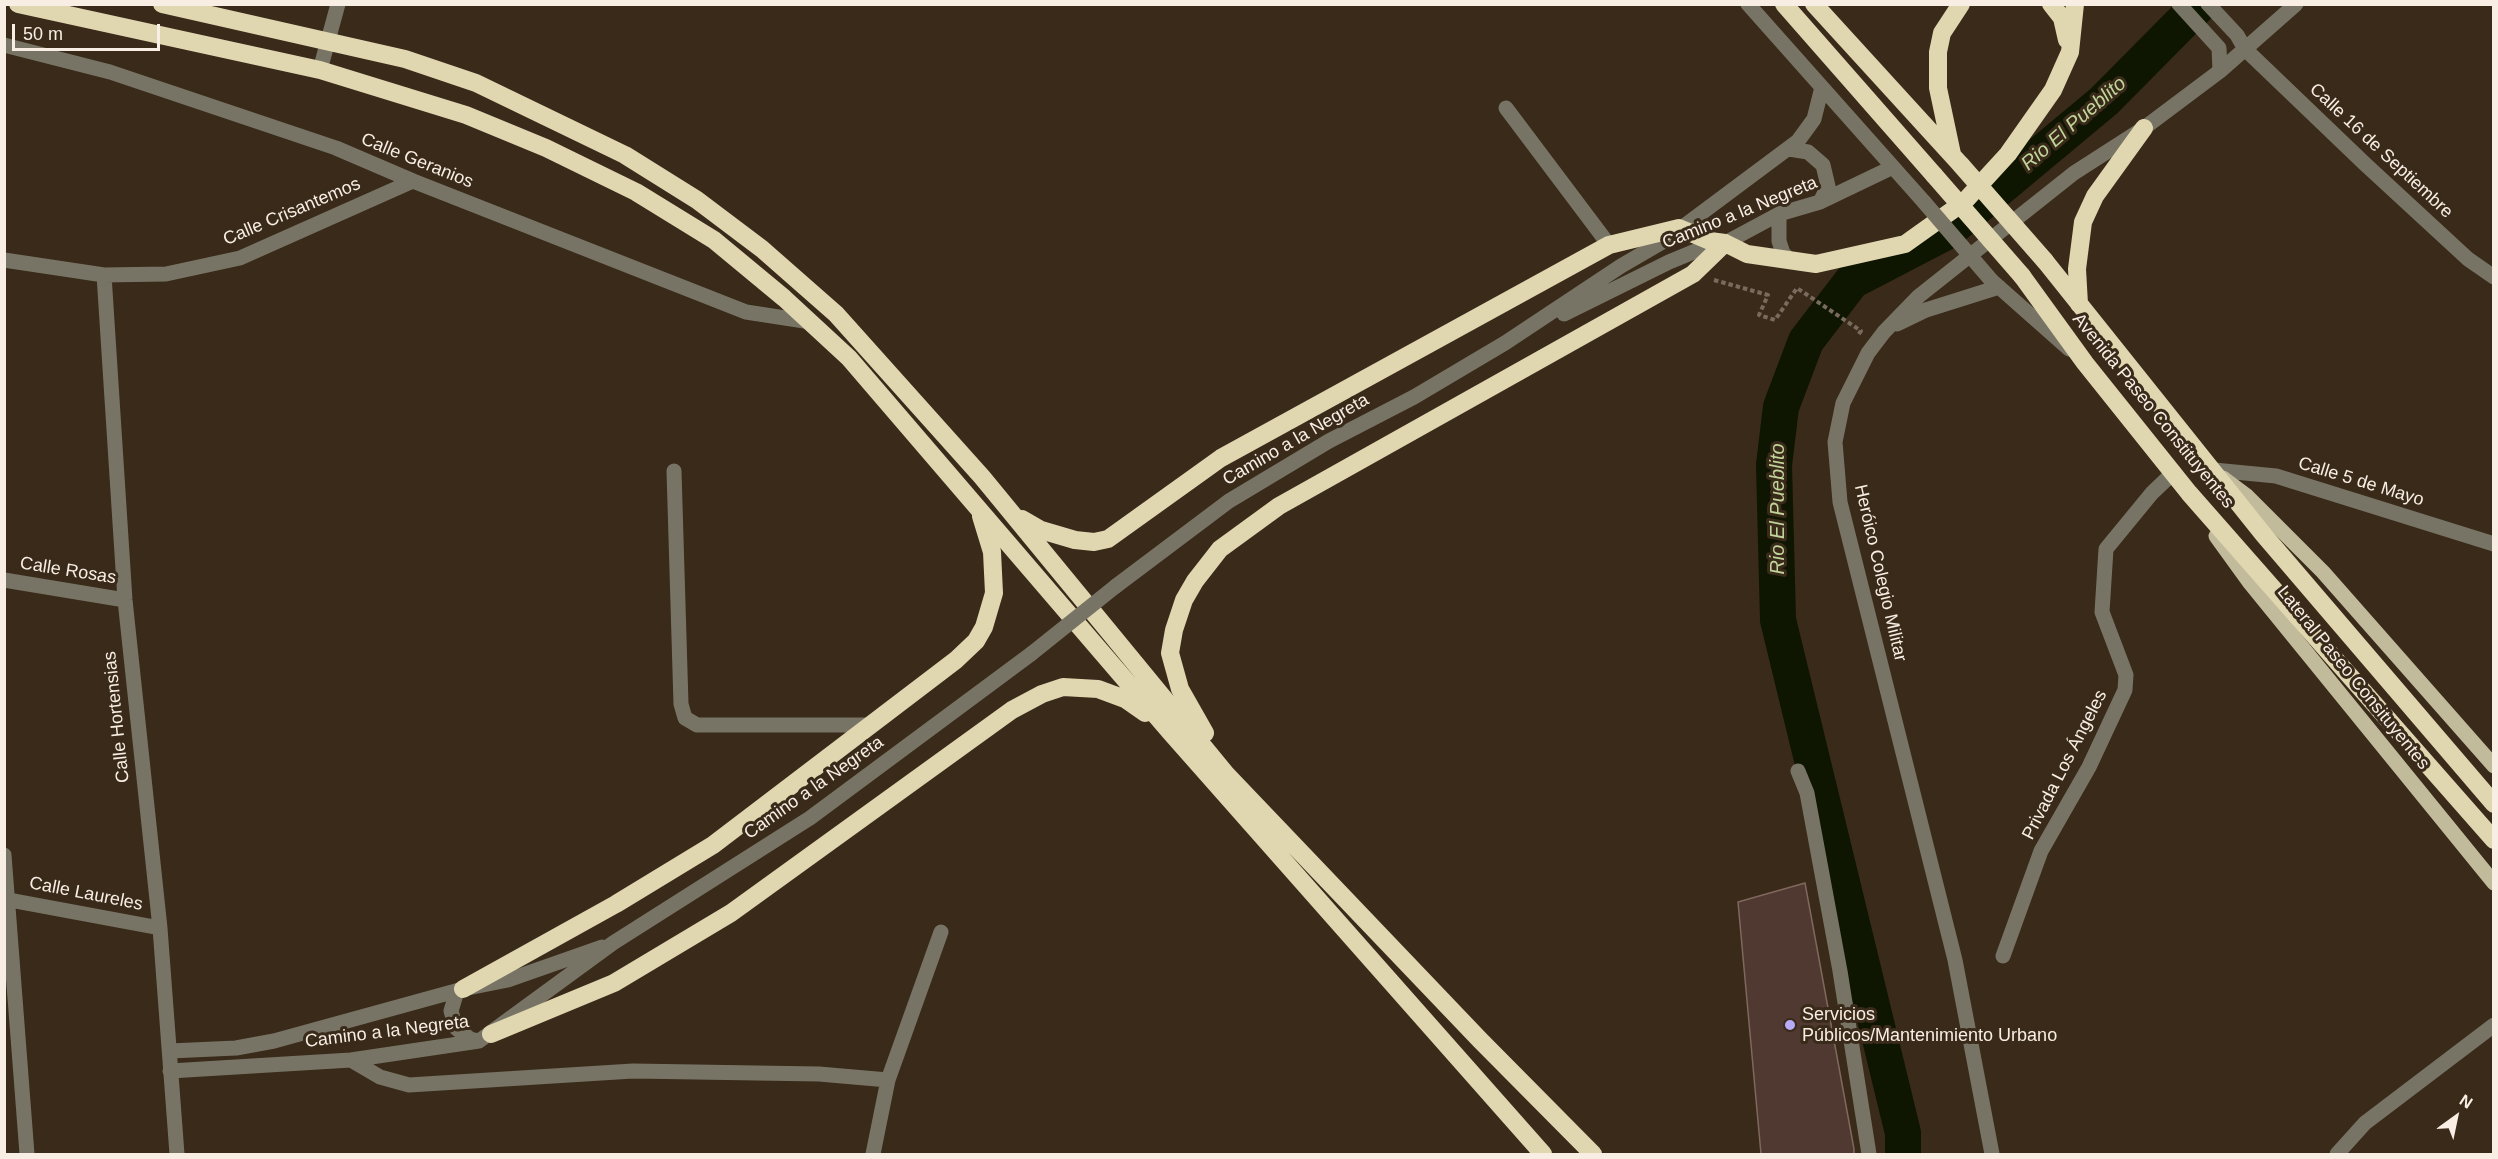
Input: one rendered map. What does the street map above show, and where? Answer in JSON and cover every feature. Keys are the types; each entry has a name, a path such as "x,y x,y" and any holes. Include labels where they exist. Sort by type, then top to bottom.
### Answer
{"highway":[{"path":"18,4 320,70 466,115 546,148 636,192 714,240 811,322 849,358 1170,732 1540,1152"},
{"path":"162,4 405,59 476,83 625,155 697,200 762,249 836,314 1010,511 1226,774 1593,1155"},
{"name":"Avenida Paseo Constituyentes","path":"1784,4 2022,276 2085,363 2189,493 2493,840"},
{"name":"Avenida Paseo Constituyentes","path":"1814,4 1957,160 2045,261 2263,534 2493,804"},
{"path":"1957,160 1938,88 1938,52 1942,33 1961,4"},
{"path":"2051,4 2062,18 2070,52"},
{"path":"1010,511 1041,530 1058,536 1094,542 1108,539 1221,458 1609,244 1679,228 1710,241 1725,243 1747,254 1791,261 1830,263 1905,244 1964,202 2008,154 2053,90 2070,52 2075,4"},
{"path":"2079,304 2077,269 2083,222 2101,187 2144,128"},
{"path":"1226,774 1217,752 1189,708 1170,653 1173,630 1184,600 1195,581 1220,549 1279,506 1693,274 1725,243"},
{"path":"460,990 616,904 714,844 956,660 976,640 984,627 995,581 992,552 978,506"},
{"path":"485,1038 614,984 730,913 1012,710 1042,694 1063,687 1098,689 1125,699 1170,732"},
{"path":"1480,1040 1582,1155"}],"main road":[{"path":"2214,470 2247,496 2323,572 2493,766"},
{"name":"Lateral Paseo Consituyentes","path":"2189,493 2199,514 2250,583 2493,883"}],"street":[{"path":"320,70 338,4"},
{"path":"1748,4 1995,284 2085,363"},
{"path":"2179,4 2219,48 2220,71"},
{"name":"Calle 16 de Septiembre","path":"2208,4 2237,35 2245,49 2468,259 2493,277"},
{"name":"Heróico Colegio Militar","path":"1992,1155 1954,960 1840,502 1835,442 1843,403 1868,354 1884,332 1919,296 2074,173 2144,128 2220,71 2296,4"},
{"name":"Calle Geranios","path":"4,45 110,72 336,148 746,312 811,322"},
{"name":"Camino a la Negreta","path":"170,1071 351,1060 485,1038 613,943 810,818 1030,654 1229,501 1329,441 1414,397 1505,343 1621,266 1664,241 1790,149 1808,129 1822,87"},
{"path":"1506,108 1609,244"},
{"path":"1790,149 1808,152 1822,165 1828,186 1820,202"},
{"name":"Camino a la Negreta","path":"1505,343 1669,262 1698,250 1725,243 1779,214 1820,202 1893,167"},
{"name":"Calle Crisantemos","path":"4,260 104,275 166,274 240,258 414,181"},
{"path":"1779,214 1779,241 1783,253 1791,261"},
{"name":"Calle Hortensias","path":"104,275 124,600 160,928 177,1155"},
{"path":"1884,332 1926,310 1995,284"},
{"name":"Calle 5 de Mayo","path":"2214,470 2276,476 2493,544"},
{"path":"674,471 681,704 685,718 697,725 869,725"},
{"name":"Privada Los Ángeles","path":"2003,956 2042,851 2089,767 2125,690 2126,675 2102,612 2106,549 2152,493 2174,472"},
{"name":"Calle Rosas","path":"4,580 124,600"},
{"path":"1798,771 1807,793 1840,971 1869,1155"},
{"path":"4,855 27,1155"},
{"name":"Calle Laureles","path":"6,899 160,928"},
{"path":"873,1155 888,1080 941,932"},
{"name":"Camino a la Negreta","path":"170,1052 236,1048 274,1041 460,990 508,980 613,943"},
{"path":"460,990 451,1011 456,1028 470,1039 485,1038"},
{"path":"2337,1155 2365,1123 2493,1025"},
{"path":"351,1060 380,1077 409,1085 633,1071 819,1074 888,1080"}],"path":[{"path":"1693,274 1768,295 1759,315 1775,320 1797,288 1861,331 1856,338"}],"building":[{"name":"Servicios Públicos/Mantenimiento Urbano","path":"1805,883 1854,1154 1761,1154 1738,902"}],"waterway":[{"name":"Rio El Pueblito","path":"1903,1154 1903,1133 1778,620 1774,465 1781,407 1806,341 1852,281 1948,231 2104,101 2200,4"}],"place":[{"name":"Servicios Públicos/Mantenimiento Urbano","path":"1790,1025"}]}
